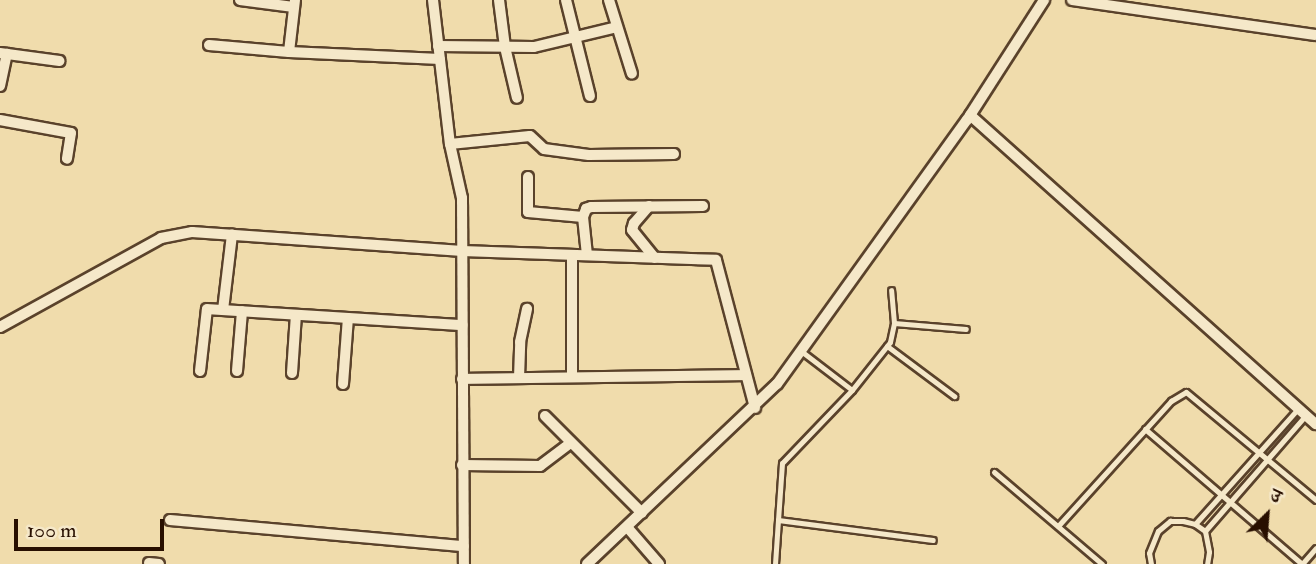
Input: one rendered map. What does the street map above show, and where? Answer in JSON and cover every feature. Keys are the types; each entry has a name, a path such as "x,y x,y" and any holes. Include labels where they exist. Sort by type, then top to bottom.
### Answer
{"street":[{"path":"240,0 295,4 289,52"},
{"path":"433,0 450,144 463,198 464,564"},
{"path":"499,0 505,47 517,98"},
{"path":"566,0 590,96"},
{"path":"609,0 632,74"},
{"path":"587,564 755,408 777,384 970,115 1044,0"},
{"path":"1072,0 1316,35"},
{"path":"438,46 534,47 617,27"},
{"path":"209,45 289,52 440,59"},
{"path":"0,86 4,53 59,61"},
{"path":"970,115 1316,424"},
{"path":"0,120 71,133 67,159"},
{"path":"450,144 530,136 544,149 589,155 674,154"},
{"path":"528,177 528,212 583,217"},
{"path":"649,206 634,223 632,230 655,258"},
{"path":"587,255 583,217 586,209 703,206"},
{"path":"0,327 161,238 192,232 462,251 716,260 755,408"},
{"path":"223,310 232,235"},
{"path":"572,255 572,377"},
{"path":"200,371 207,309 462,325"},
{"path":"519,378 520,342 527,309"},
{"path":"237,371 242,311"},
{"path":"292,373 296,315"},
{"path":"343,384 348,318"},
{"path":"462,379 746,375"},
{"path":"545,416 642,513"},
{"path":"463,465 540,466 570,443"},
{"path":"170,520 464,546"},
{"path":"627,527 659,564"}],"lane":[{"path":"775,564 782,463 852,390 887,346 894,323 891,289"},
{"path":"894,323 966,329"},
{"path":"887,346 954,396"},
{"path":"801,351 852,390"},
{"path":"1058,526 1171,401 1186,392 1316,500"},
{"path":"1195,524 1259,453 1302,411"},
{"path":"1205,531 1268,460 1302,411"},
{"path":"1145,429 1302,564 1316,548"},
{"path":"994,472 1102,564"},
{"path":"778,520 933,540"},
{"path":"1151,564 1149,554 1158,531 1170,521 1195,524 1205,531 1209,552 1207,564"}]}
